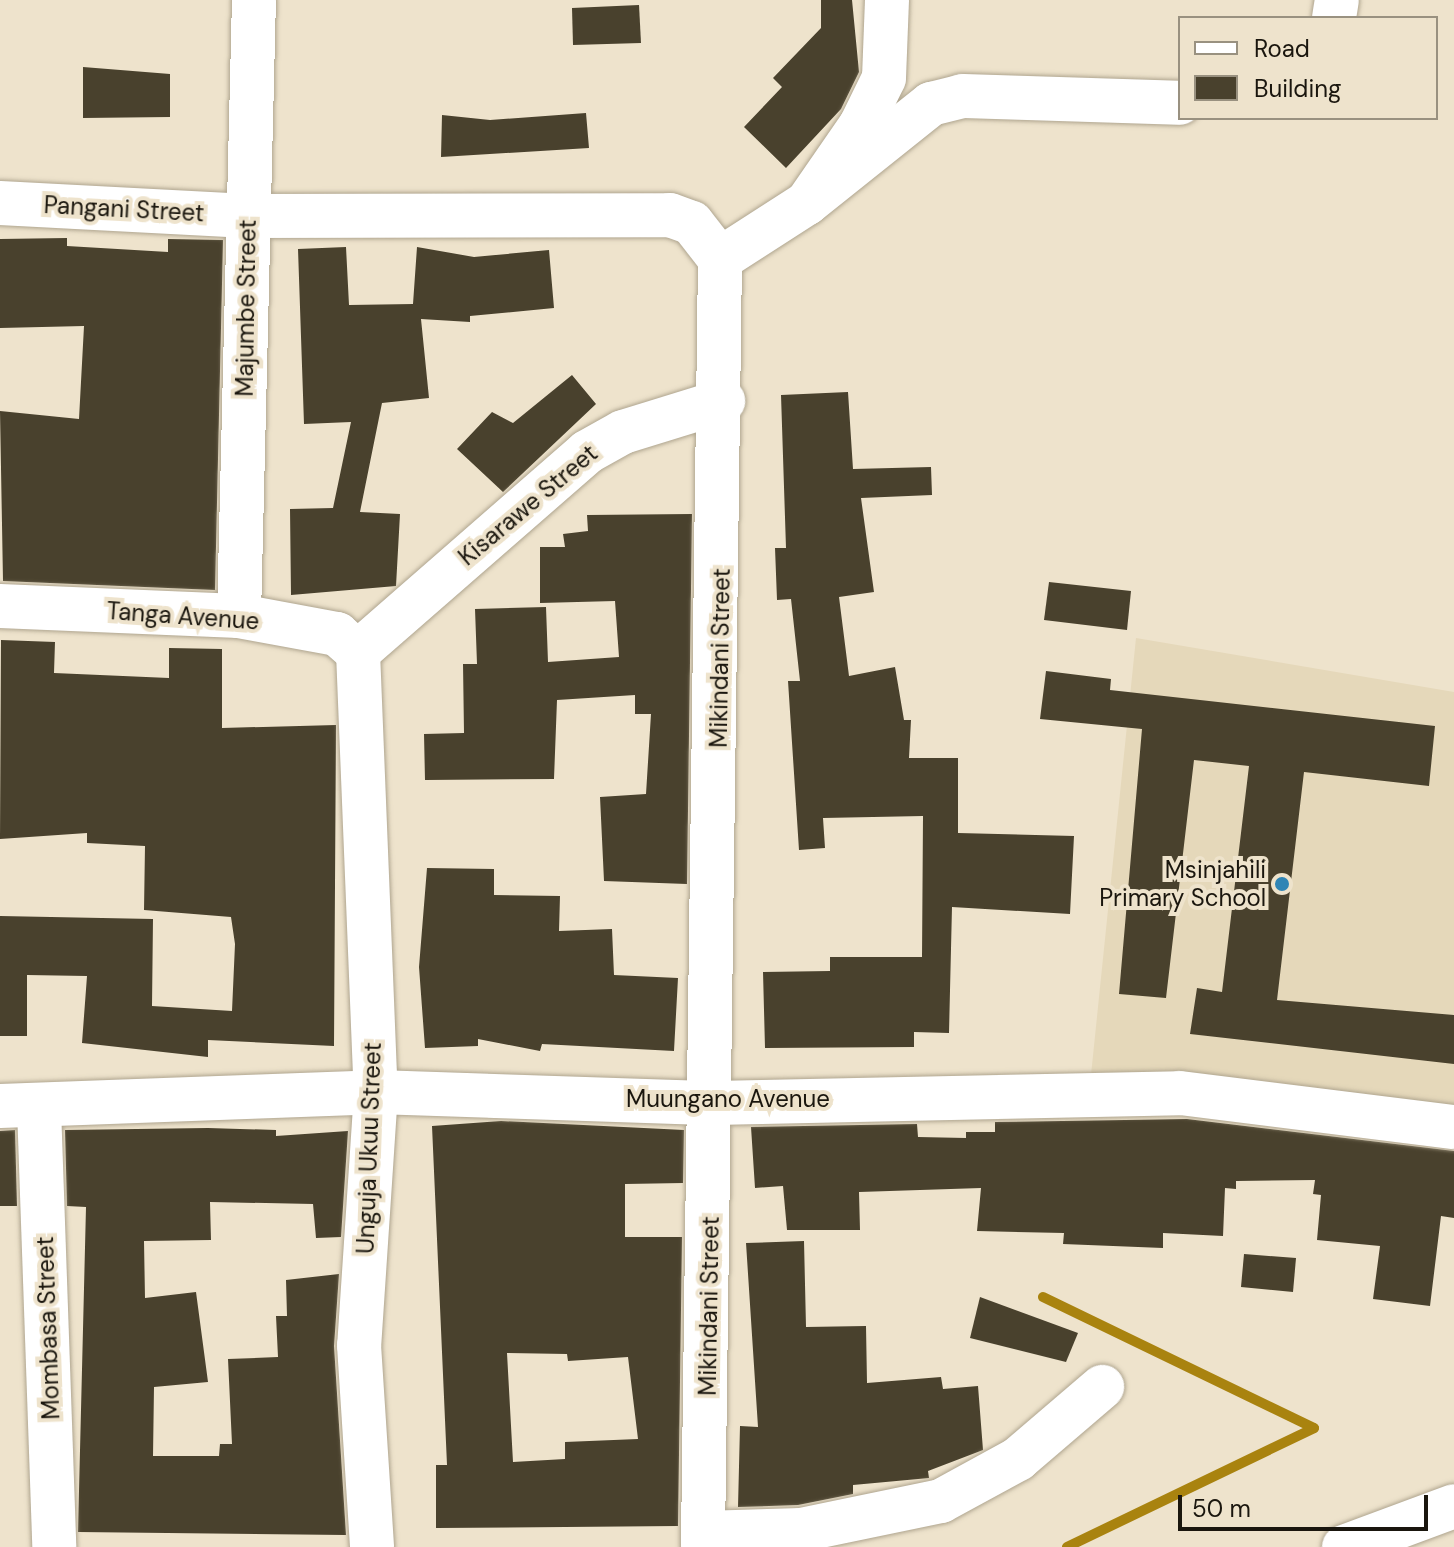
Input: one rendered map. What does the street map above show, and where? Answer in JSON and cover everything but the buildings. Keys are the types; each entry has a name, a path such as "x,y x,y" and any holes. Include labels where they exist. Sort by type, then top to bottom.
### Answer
{"main road":[{"name":"Majumbe Street","path":"239,616 254,0"},
{"path":"807,203 874,105 884,78 887,0"},
{"path":"248,216 670,215 692,223 720,259 807,203 931,104 962,96 1178,103"},
{"name":"Pangani Street","path":"0,203 248,216"},
{"name":"Mikindani Street","path":"703,1540 714,1103 723,401 720,259"},
{"name":"Kisarawe Street","path":"358,652 587,452 623,432 723,401"},
{"name":"Tanga Avenue","path":"0,606 239,616 337,634 358,652"},
{"name":"Unguja Ukuu Street","path":"358,652 376,1092 359,1345 372,1547"},
{"name":"Muungano Avenue","path":"20,1107 376,1092 714,1103 1180,1093 1454,1127"},
{"name":"Mombasa Street","path":"20,1107 54,1547"},
{"path":"703,1540 801,1530 941,1501 1018,1459 1102,1387"},
{"path":"1344,1547 1454,1506"}],"shaded area":[{"name":"Msinjahili Primary School","path":"1136,638 1454,692 1454,1109 1091,1075"}],"waterway":[{"path":"1043,1297 1314,1428"},
{"path":"1067,1547 1314,1428"}],"place":[{"name":"Msinjahili Primary School","path":"1282,884"}]}
